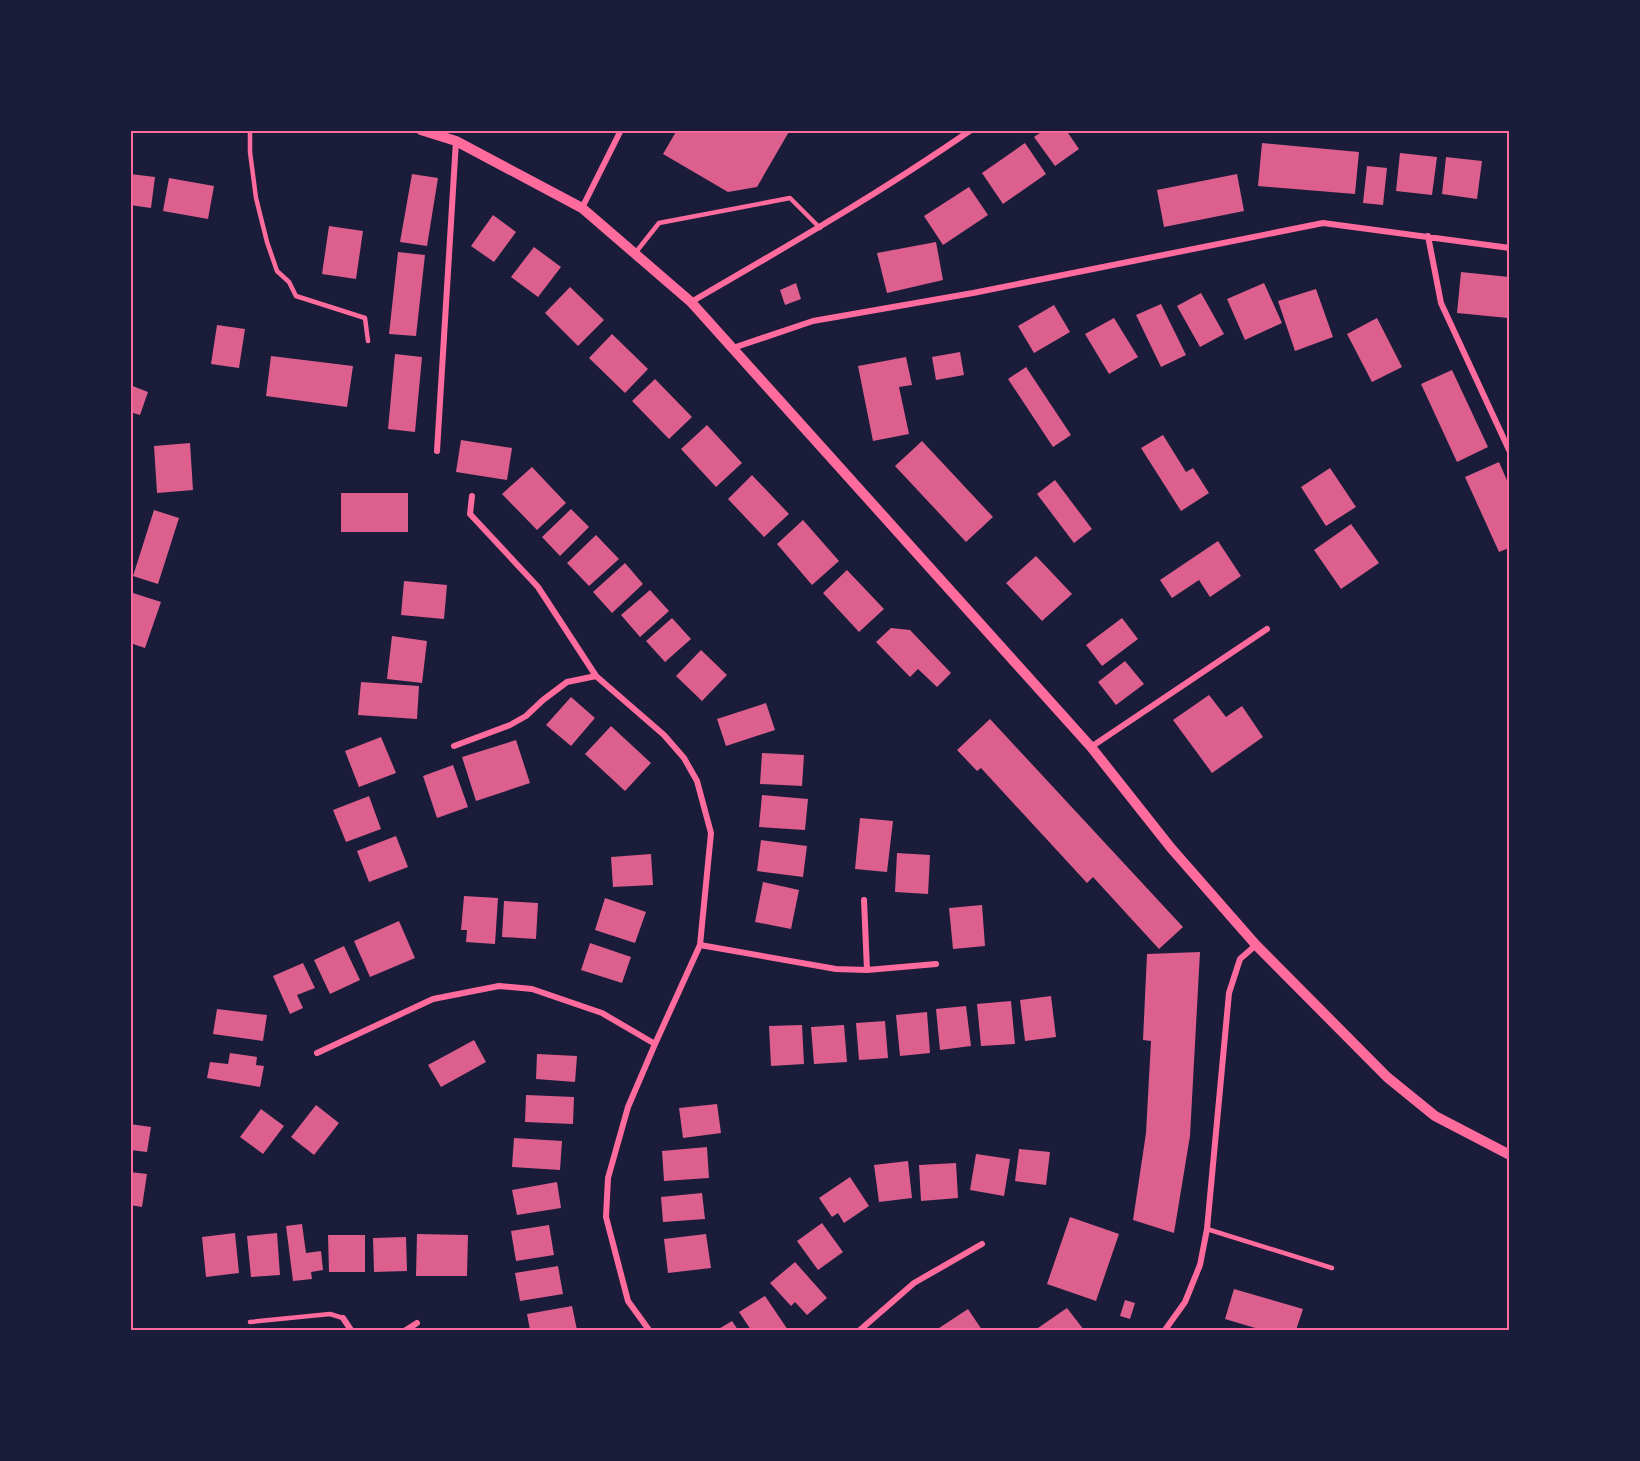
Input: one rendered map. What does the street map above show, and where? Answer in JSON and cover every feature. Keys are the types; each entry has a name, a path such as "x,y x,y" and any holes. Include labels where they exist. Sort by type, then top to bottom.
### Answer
{"street":[{"path":"421,130 456,141 582,208 691,302 1091,747 1171,848 1256,945 1387,1077 1435,1116 1509,1155"},
{"path":"582,208 621,130"},
{"path":"691,302 820,228 971,130"},
{"path":"437,451 456,141"},
{"path":"733,348 813,321 973,293 1323,223 1509,248"},
{"path":"1428,236 1441,303 1509,452"},
{"path":"472,496 470,514 538,587 596,676 664,735 684,758 696,781 711,834 700,945 628,1107 608,1178 606,1217 628,1301 649,1330"},
{"path":"1091,747 1267,629"},
{"path":"454,746 510,725 526,716 567,682 596,676"},
{"path":"864,900 867,969"},
{"path":"700,945 836,969 936,964"},
{"path":"1165,1330 1185,1302 1200,1265 1207,1229 1229,993 1240,959 1256,945"},
{"path":"317,1053 433,999 499,986 532,989 603,1013 655,1044"},
{"path":"860,1330 914,1283 981,1244"},
{"path":"343,1318 351,1330"},
{"path":"406,1330 417,1323"}],"lane":[{"path":"250,130 250,152 256,198 267,242 278,271 289,282 296,296 365,318 368,341"},
{"path":"635,254 659,223 790,198 820,228"},
{"path":"1207,1229 1332,1268"},
{"path":"250,1322 330,1314 343,1318"}],"building":[{"path":"677,130 790,130 757,187 728,192 663,154"},
{"path":"1044,130 1066,130 1079,149 1055,166 1034,137"},
{"path":"1025,143 1046,174 1003,204 982,173"},
{"path":"1262,143 1359,152 1355,194 1258,186"},
{"path":"1400,153 1437,157 1432,195 1396,191"},
{"path":"1446,157 1482,161 1477,199 1442,194"},
{"path":"1367,166 1387,168 1383,205 1363,203"},
{"path":"130,174 155,177 151,208 130,205"},
{"path":"412,174 438,178 427,246 400,242"},
{"path":"1237,174 1244,211 1164,227 1157,190"},
{"path":"169,178 214,186 208,219 163,211"},
{"path":"969,187 988,215 943,245 924,216"},
{"path":"493,215 516,232 494,262 471,246"},
{"path":"329,226 363,231 356,279 322,274"},
{"path":"936,242 943,280 887,293 877,253"},
{"path":"534,247 561,267 538,297 511,277"},
{"path":"398,252 425,255 416,336 389,334"},
{"path":"1461,272 1509,277 1508,318 1457,313"},
{"path":"796,283 801,299 785,305 780,290"},
{"path":"1264,283 1282,323 1245,340 1227,299"},
{"path":"570,287 604,320 578,346 545,313"},
{"path":"1316,289 1333,337 1295,351 1278,301"},
{"path":"1201,293 1224,334 1200,347 1177,306"},
{"path":"1161,304 1186,355 1161,367 1136,315"},
{"path":"1054,305 1070,332 1034,353 1018,326"},
{"path":"1114,318 1138,357 1109,374 1085,334"},
{"path":"1377,318 1402,367 1372,382 1347,334"},
{"path":"217,325 245,329 239,368 211,364"},
{"path":"612,334 648,369 625,393 589,358"},
{"path":"960,352 964,375 936,380 932,357"},
{"path":"395,354 422,357 415,432 388,429"},
{"path":"271,356 353,366 347,407 266,396"},
{"path":"906,357 912,385 899,387 909,434 873,441 858,366"},
{"path":"1026,367 1071,435 1053,447 1008,379"},
{"path":"1452,370 1488,447 1457,462 1421,384"},
{"path":"655,379 692,417 669,439 632,401"},
{"path":"130,385 148,392 140,415 130,412"},
{"path":"707,425 742,463 716,487 681,449"},
{"path":"1163,435 1186,472 1193,468 1209,493 1181,511 1141,448"},
{"path":"461,440 512,448 507,480 456,472"},
{"path":"922,441 993,517 966,542 895,466"},
{"path":"190,443 193,490 157,493 154,446"},
{"path":"1499,462 1509,485 1509,548 1499,552 1465,477"},
{"path":"532,467 566,503 537,530 502,494"},
{"path":"1330,468 1356,507 1326,526 1301,487"},
{"path":"752,475 789,514 764,537 728,499"},
{"path":"1055,480 1092,529 1074,543 1037,494"},
{"path":"341,493 408,493 408,532 341,532"},
{"path":"571,509 589,527 560,556 542,537"},
{"path":"154,510 179,518 158,584 133,576"},
{"path":"803,520 839,561 812,585 777,544"},
{"path":"1351,524 1379,563 1341,589 1314,550"},
{"path":"596,535 619,559 589,586 567,563"},
{"path":"1218,541 1241,576 1210,597 1199,580 1172,598 1160,580"},
{"path":"1036,556 1072,594 1042,621 1006,583"},
{"path":"625,563 643,584 612,613 593,592"},
{"path":"847,570 884,609 859,632 823,593"},
{"path":"404,581 447,585 444,619 401,615"},
{"path":"650,590 669,611 640,637 621,615"},
{"path":"130,592 161,602 145,648 130,643"},
{"path":"672,618 691,639 665,662 646,641"},
{"path":"1122,618 1138,639 1102,666 1086,645"},
{"path":"891,628 910,630 951,673 937,687 918,669 910,677 876,642"},
{"path":"392,636 427,641 422,683 387,679"},
{"path":"701,650 727,675 702,701 676,676"},
{"path":"1125,661 1144,684 1116,705 1098,682"},
{"path":"361,682 419,686 417,719 358,715"},
{"path":"1209,695 1226,717 1242,706 1263,737 1212,773 1173,720"},
{"path":"571,697 595,718 571,746 546,725"},
{"path":"766,703 775,730 726,746 717,719"},
{"path":"990,719 1183,927 1159,949 1093,877 1087,883 981,768 977,771 957,750"},
{"path":"611,726 651,763 625,791 585,754"},
{"path":"381,737 396,773 359,787 345,751"},
{"path":"516,740 530,783 476,801 462,757"},
{"path":"762,753 804,755 802,786 760,784"},
{"path":"453,765 468,807 437,818 423,776"},
{"path":"762,795 808,799 805,830 759,827"},
{"path":"369,796 381,829 346,842 333,810"},
{"path":"860,818 893,821 887,872 855,869"},
{"path":"396,836 408,867 369,882 357,851"},
{"path":"761,840 807,846 803,877 757,871"},
{"path":"897,853 930,855 928,894 895,892"},
{"path":"651,854 653,885 613,887 611,857"},
{"path":"763,882 799,890 791,929 755,922"},
{"path":"464,896 498,898 495,944 466,942 467,930 461,930"},
{"path":"605,898 646,912 635,943 595,930"},
{"path":"504,901 538,903 536,939 502,937"},
{"path":"982,905 985,946 953,949 949,908"},
{"path":"399,921 415,958 370,977 354,941"},
{"path":"590,943 631,957 622,983 581,970"},
{"path":"344,946 360,980 330,994 314,960"},
{"path":"1200,952 1190,1136 1174,1233 1133,1220 1146,1133 1151,1041 1143,1040 1147,954"},
{"path":"303,963 315,988 297,995 303,1008 290,1014 273,976"},
{"path":"1051,996 1056,1037 1025,1041 1020,1000"},
{"path":"1011,1001 1015,1044 981,1046 977,1004"},
{"path":"966,1006 971,1046 940,1050 936,1009"},
{"path":"217,1009 267,1015 263,1041 213,1034"},
{"path":"927,1012 930,1053 900,1056 896,1015"},
{"path":"885,1021 888,1058 859,1060 856,1023"},
{"path":"802,1025 804,1064 771,1066 769,1026"},
{"path":"844,1025 847,1062 814,1064 811,1027"},
{"path":"474,1040 486,1062 441,1087 428,1065"},
{"path":"230,1053 257,1057 256,1065 264,1066 260,1087 207,1078 210,1062 228,1064"},
{"path":"537,1054 577,1056 575,1082 536,1079"},
{"path":"526,1095 574,1097 573,1124 525,1122"},
{"path":"717,1104 721,1133 683,1138 679,1108"},
{"path":"316,1105 339,1123 314,1155 291,1137"},
{"path":"261,1109 284,1126 263,1154 240,1137"},
{"path":"130,1124 151,1127 147,1152 130,1150"},
{"path":"514,1138 562,1141 560,1170 512,1167"},
{"path":"707,1147 709,1178 664,1181 662,1151"},
{"path":"1019,1149 1050,1152 1046,1185 1015,1181"},
{"path":"976,1154 1010,1159 1004,1196 970,1190"},
{"path":"908,1161 912,1198 879,1202 874,1165"},
{"path":"956,1163 958,1198 921,1201 919,1165"},
{"path":"130,1172 147,1174 142,1207 130,1205"},
{"path":"850,1177 869,1206 844,1223 838,1213 832,1217 819,1198"},
{"path":"557,1182 561,1208 517,1215 512,1190"},
{"path":"702,1193 705,1219 663,1222 661,1197"},
{"path":"1070,1217 1119,1234 1096,1301 1047,1284"},
{"path":"822,1223 843,1252 818,1270 797,1241"},
{"path":"302,1224 306,1253 321,1251 323,1270 311,1272 312,1279 293,1281 286,1226"},
{"path":"549,1225 554,1255 516,1261 511,1231"},
{"path":"235,1233 239,1273 206,1277 202,1237"},
{"path":"277,1233 280,1275 251,1277 247,1236"},
{"path":"417,1234 468,1235 467,1276 416,1276"},
{"path":"706,1234 711,1268 668,1273 664,1239"},
{"path":"328,1235 365,1235 365,1272 329,1272"},
{"path":"406,1237 407,1271 374,1272 373,1238"},
{"path":"795,1262 827,1298 807,1315 795,1302 791,1306 770,1283"},
{"path":"558,1266 563,1294 520,1301 515,1273"},
{"path":"1234,1289 1303,1309 1296,1330 1262,1330 1225,1319"},
{"path":"765,1296 788,1330 751,1330 739,1312"},
{"path":"1125,1300 1135,1303 1130,1319 1120,1316"},
{"path":"572,1306 577,1330 530,1330 527,1314"},
{"path":"1067,1308 1084,1330 1035,1330"},
{"path":"968,1309 982,1330 936,1330"},
{"path":"732,1321 738,1330 717,1330"}]}
